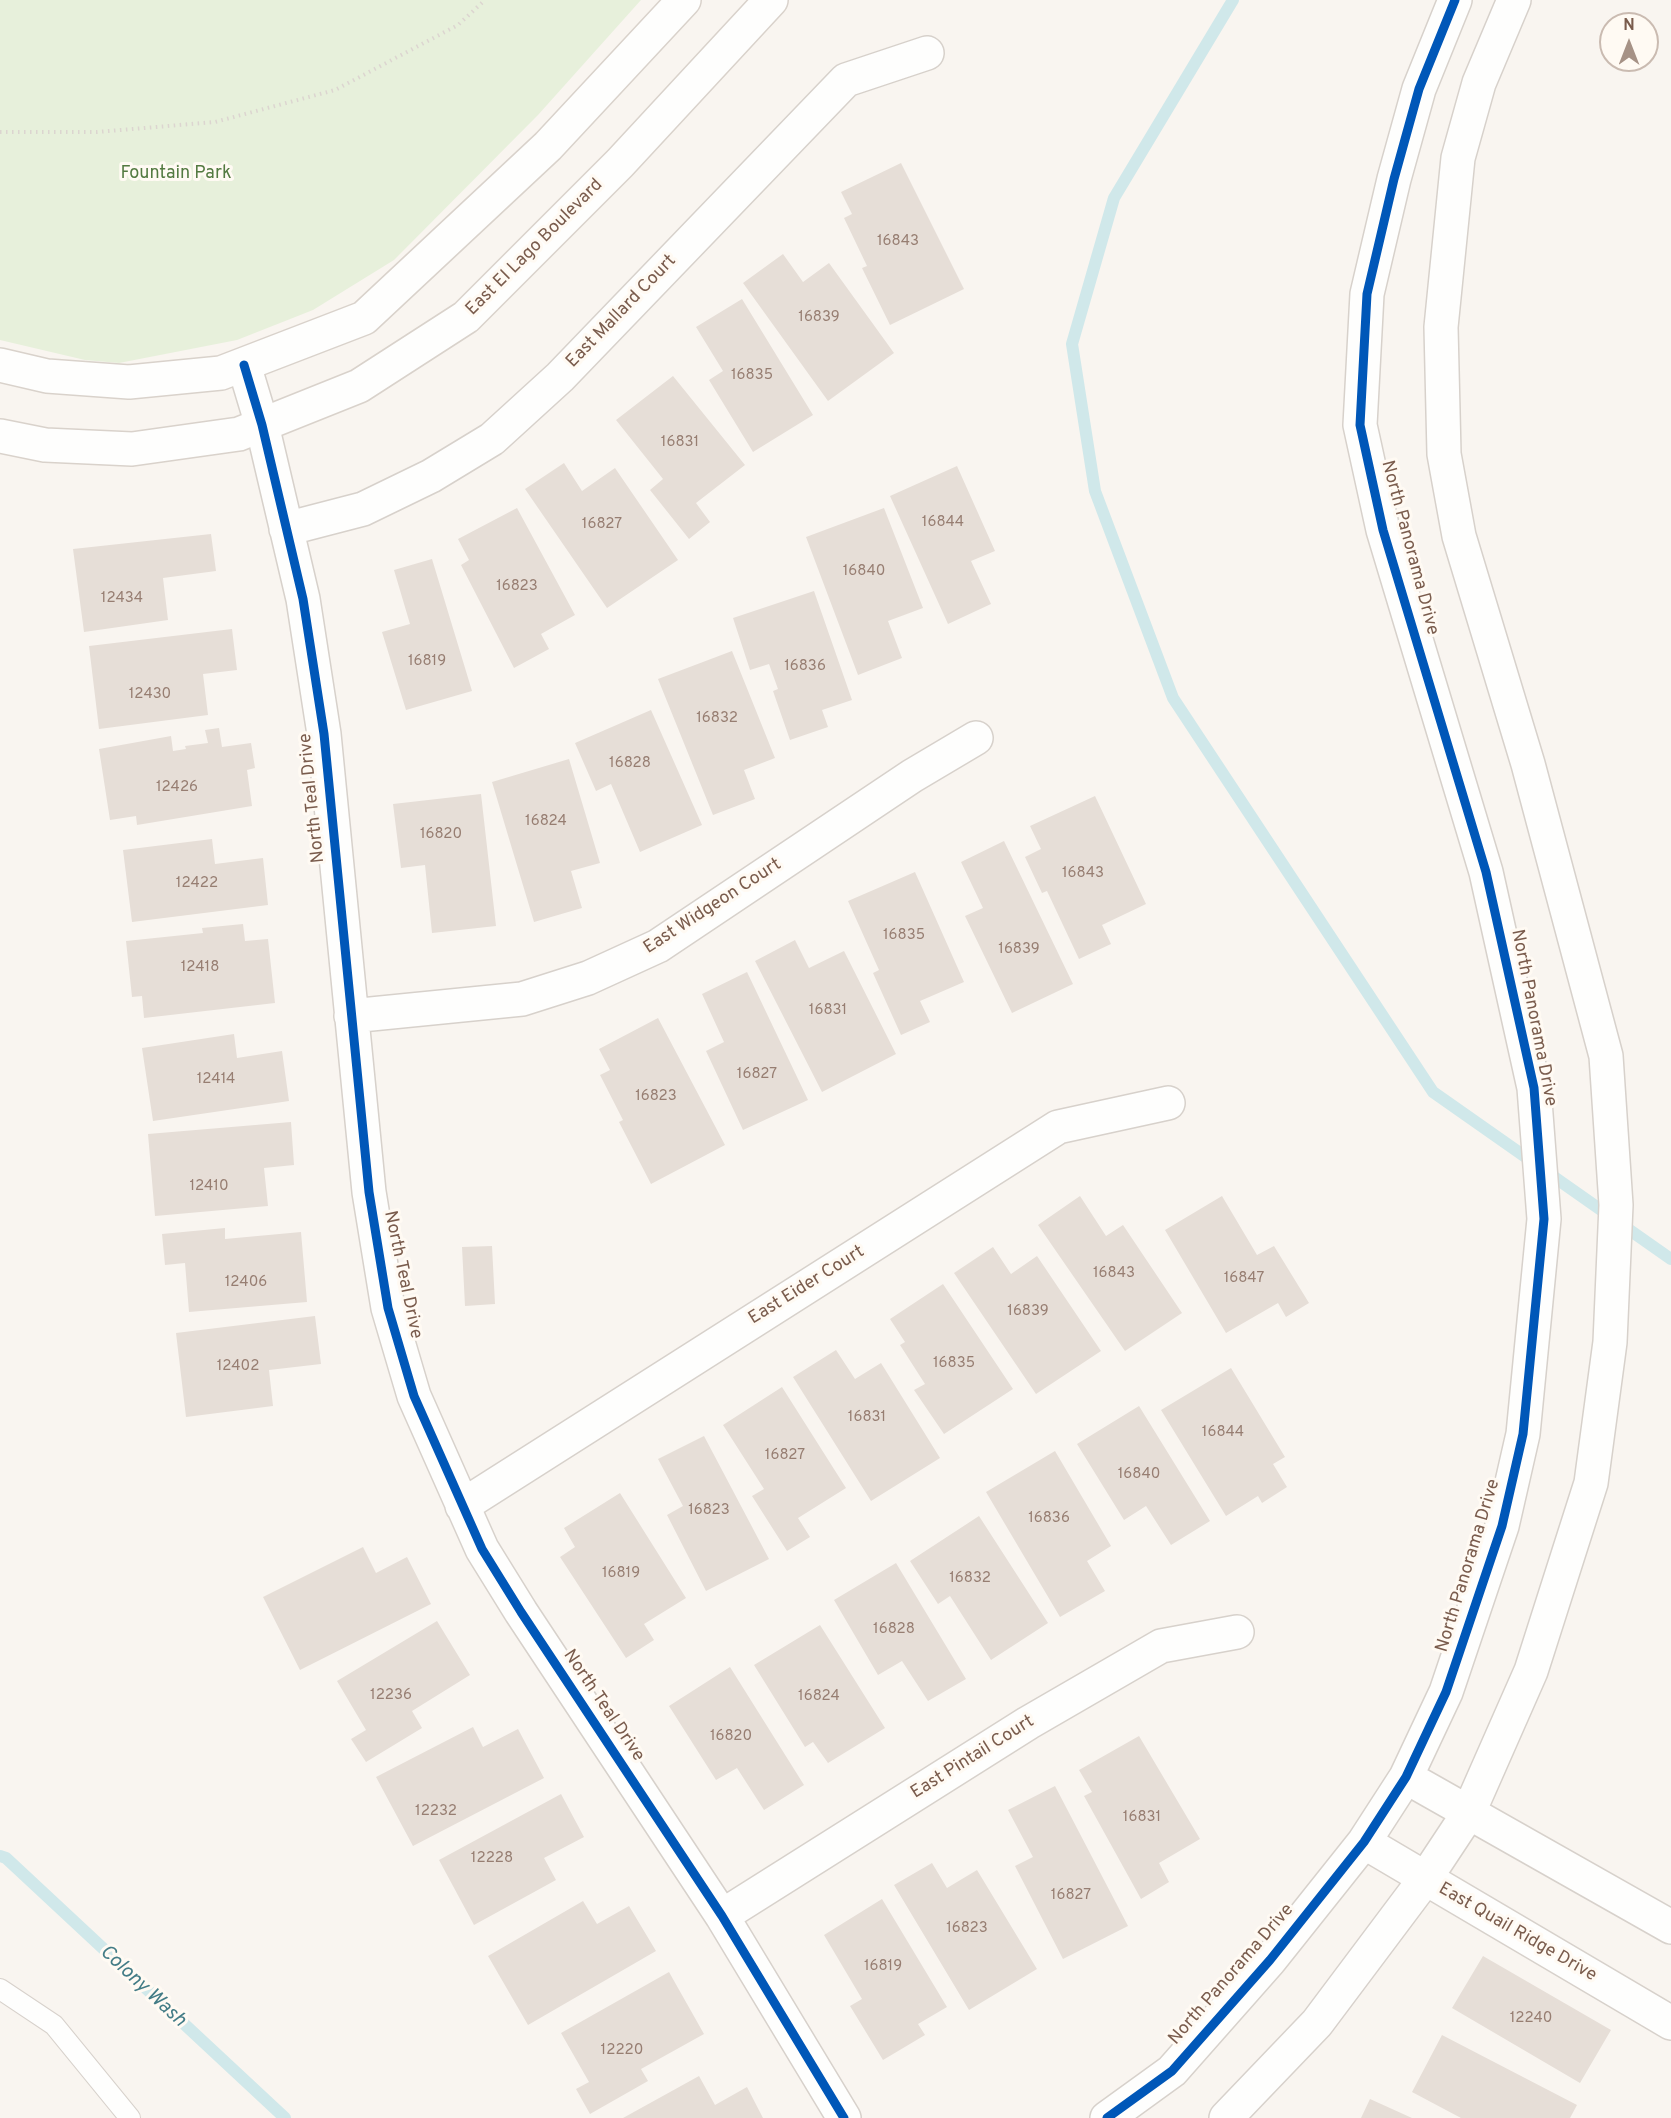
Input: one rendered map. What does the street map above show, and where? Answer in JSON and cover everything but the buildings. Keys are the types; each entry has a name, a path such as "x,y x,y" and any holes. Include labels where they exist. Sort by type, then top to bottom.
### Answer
{"street":[{"path":"0,365 47,376 129,382 221,373 364,318 548,146 684,0"},
{"name":"East El Lago Boulevard","path":"0,436 45,445 132,449 239,434 359,386 466,318 620,163 771,0"},
{"name":"North Panorama Drive","path":"1107,2118 1172,2071 1270,1960 1364,1842 1406,1777 1446,1692 1502,1526 1523,1434 1544,1219 1534,1088 1486,872 1383,530 1360,424 1370,282 1394,179 1419,89 1455,0"},
{"path":"1226,2118 1317,2023 1425,1879 1468,1814 1531,1671 1591,1483 1610,1341 1616,1205 1606,1056 1528,764 1460,536 1444,454 1441,327 1458,158 1479,83 1514,0"},
{"name":"East Mallard Court","path":"286,530 363,509 431,476 492,439 560,377 846,80 927,53"},
{"name":"North Teal Drive","path":"244,365 262,425 303,599 324,734 369,1192 388,1308 414,1396 482,1549 521,1612 722,1916 844,2118"},
{"name":"East Widgeon Court","path":"351,1016 522,999 588,978 658,946 912,776 976,738"},
{"name":"East Eider Court","path":"462,1506 1058,1127 1168,1103"},
{"name":"East Pintail Court","path":"722,1916 1028,1723 1161,1647 1237,1632"},
{"path":"1406,1777 1671,1927"},
{"name":"East Quail Ridge Drive","path":"1364,1842 1671,2023"}],"lane":[{"path":"0,1989 54,2025 130,2118"}],"path":[{"path":"0,132 97,132 215,122 291,102 335,90 458,25 485,0"}],"green space":[{"name":"Fountain Park","path":"0,0 641,0 538,115 394,260 313,310 237,340 119,363 85,360 0,340"}],"waterway":[{"path":"1233,0 1114,198 1072,344 1095,491 1173,698 1433,1092 1671,1259"},
{"name":"Colony Wash","path":"0,1856 6,1858 285,2118"}],"cycle path":[{"path":"1107,2118 1172,2071 1270,1960 1364,1842 1406,1777 1446,1692 1502,1526 1523,1434 1544,1219 1534,1088 1486,872 1383,530 1360,425 1367,294 1394,179 1419,89 1455,0"},
{"path":"244,365 262,425 303,599 324,734 369,1192 388,1308 414,1396 482,1549 521,1612 722,1916 844,2118"}]}
